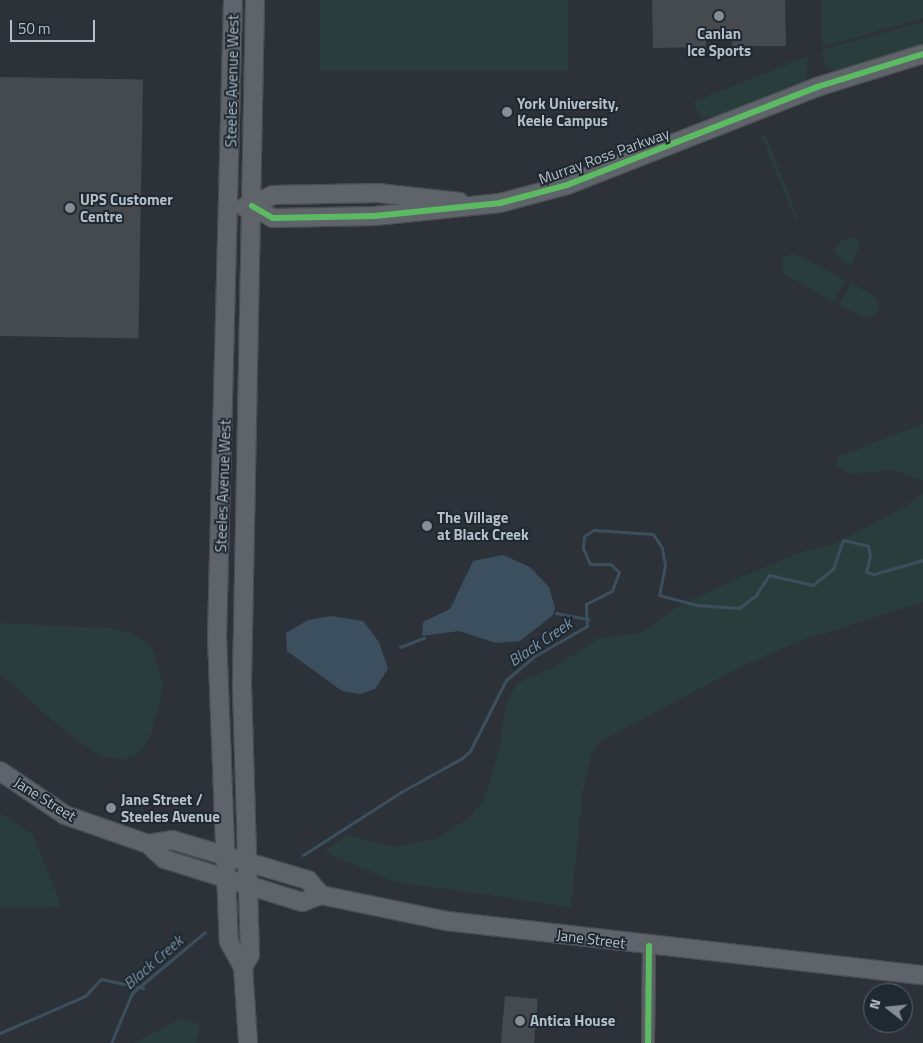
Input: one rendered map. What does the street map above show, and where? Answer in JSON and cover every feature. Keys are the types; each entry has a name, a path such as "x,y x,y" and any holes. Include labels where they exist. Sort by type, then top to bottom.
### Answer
{"main road":[{"name":"Steeles Avenue West","path":"233,0 218,636 229,942 231,952 243,967"},
{"name":"Steeles Avenue West","path":"248,1043 243,967 250,955 242,682 249,440 255,0"},
{"name":"Murray Ross Parkway","path":"229,210 252,206 273,195 378,193 473,205 500,203 567,185 817,87 923,54"},
{"path":"224,439 249,440"},
{"name":"Jane Street","path":"0,771 65,815 148,844 164,859 302,902 321,895 447,921 649,946 923,976"},
{"name":"Jane Street","path":"148,844 172,840 247,862 308,880 321,895"}],"street":[{"path":"648,1043 649,946"}],"shaded area":[{"path":"320,0 568,0 568,71 320,71"},
{"path":"821,0 923,0 923,18 822,47"},
{"path":"923,22 923,48 838,72 824,65 822,50"},
{"path":"808,56 806,83 712,122 710,116 701,119 693,102"},
{"path":"765,134 798,218 797,223 761,136"},
{"path":"857,237 860,245 851,266 840,259 834,250 842,240"},
{"path":"794,253 845,280 834,302 782,273 783,257"},
{"path":"851,283 875,296 880,308 874,316 863,317 839,305"},
{"path":"923,424 923,480 891,470 850,474 836,466 837,457"},
{"path":"923,493 923,602 800,641 738,668 598,743 591,755 582,797 571,907 396,882 324,852 347,835 395,847 436,839 469,818 483,801 500,748 505,707 517,683 554,667 600,638 641,633 676,608 734,580 801,552 832,545 908,505"},
{"path":"0,623 110,628 132,633 152,648 163,683 161,699 150,737 139,753 122,760 101,756 63,730 0,673"},
{"path":"0,813 33,835 62,907 0,908"},
{"path":"180,1019 197,1023 200,1028 196,1043 134,1043"}],"water":[{"path":"503,555 530,567 549,587 555,608 553,615 520,641 496,643 459,631 422,636 423,622 450,609 473,561"},
{"path":"331,616 363,621 379,642 388,669 375,689 360,694 342,691 287,651 286,633 308,620"}],"building":[{"name":"Canlan Ice Sports","path":"652,0 785,0 786,46 732,46 732,32 706,32 706,47 653,48"},
{"name":"UPS Customer Centre","path":"0,77 143,79 138,338 0,336"},
{"name":"Antica House","path":"505,996 538,999 534,1043 501,1043"}],"waterway":[{"name":"Black Creek","path":"303,855 401,792 462,758 470,751 506,680 535,656 587,626 586,604 612,591 619,572 610,564 590,564 583,548 584,536 594,530 653,534 662,548 665,565 659,595 696,605 739,608 756,595 769,575 813,585 833,569 843,540 868,546 870,555 866,572 874,574 923,560"},
{"path":"556,613 588,619"},
{"path":"400,647 424,638"},
{"name":"Black Creek","path":"111,1043 132,993 205,932"},
{"path":"0,1033 85,996 101,979 143,988"}],"cycle path":[{"path":"252,206 273,218 375,216 500,203 567,185 817,87 923,54"},
{"path":"648,1043 649,946"}],"place":[{"name":"Canlan Ice Sports","path":"719,16"},
{"name":"York University, Keele Campus","path":"507,112"},
{"name":"UPS Customer Centre","path":"70,208"},
{"name":"The Village at Black Creek","path":"427,526"},
{"name":"Jane Street / Steeles Avenue","path":"111,808"},
{"name":"Antica House","path":"520,1021"}]}
